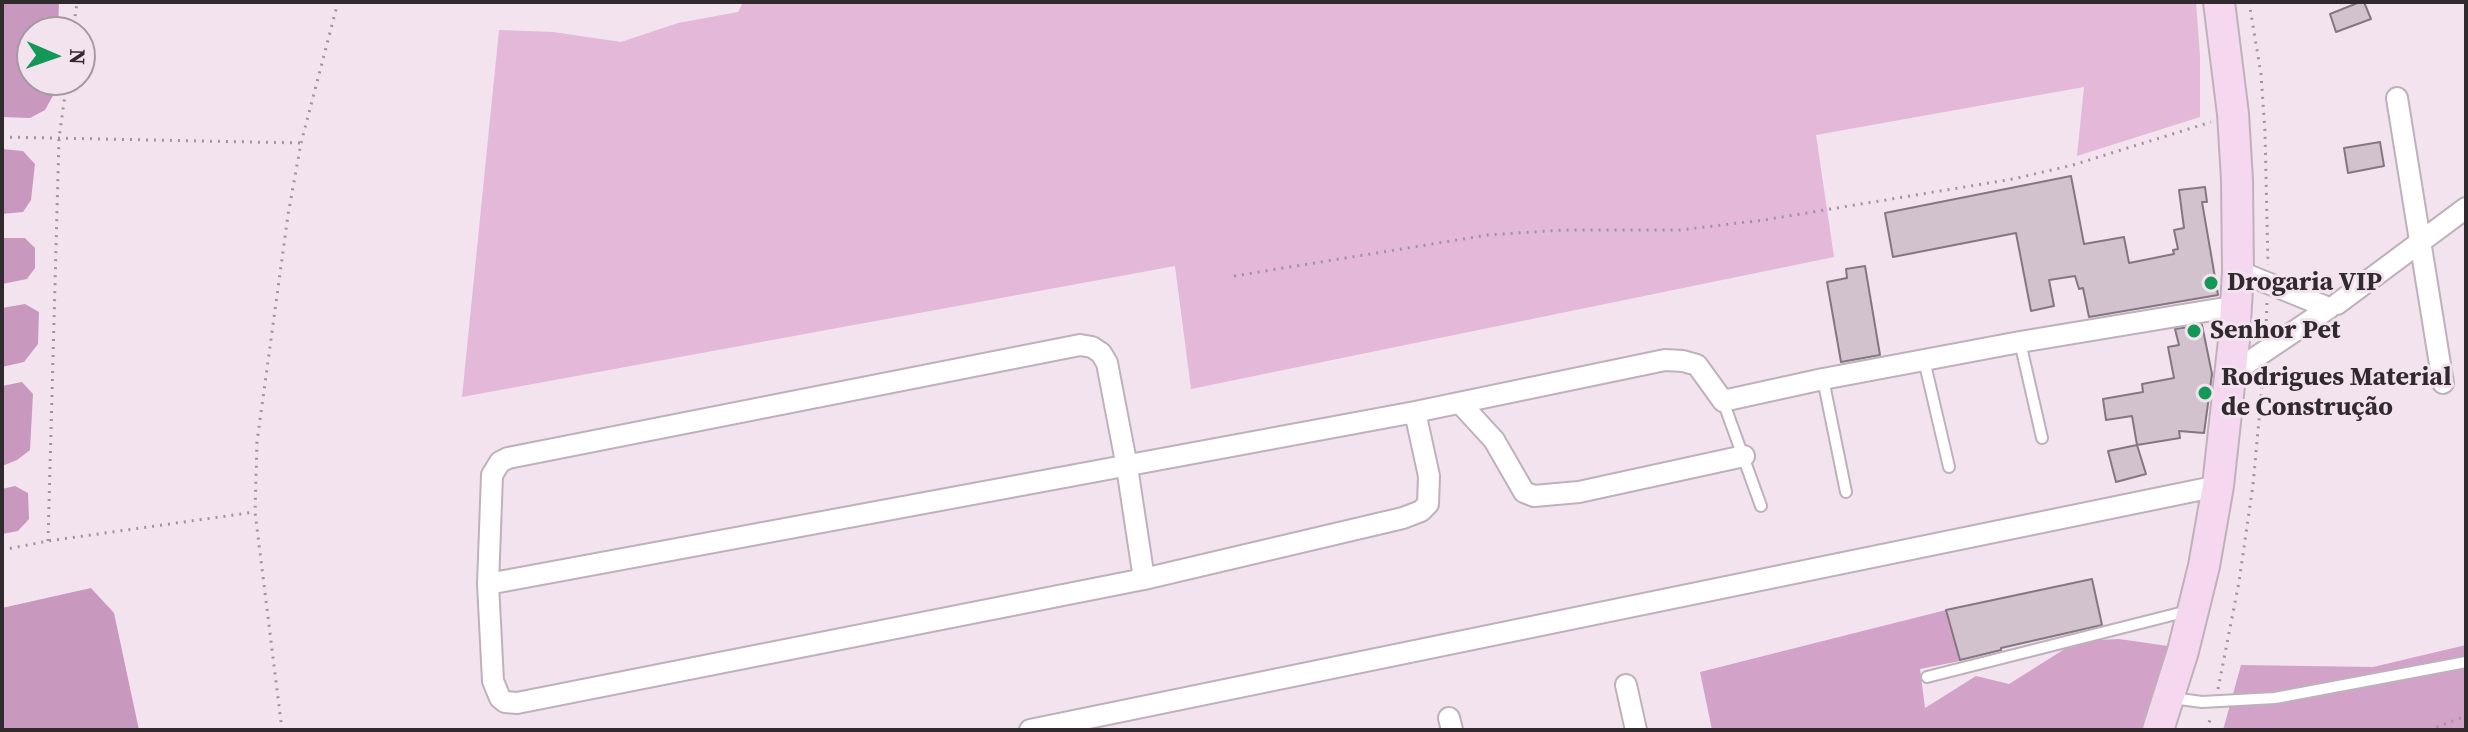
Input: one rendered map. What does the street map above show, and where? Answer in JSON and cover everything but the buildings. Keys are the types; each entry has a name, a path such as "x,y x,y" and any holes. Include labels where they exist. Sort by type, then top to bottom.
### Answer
{"main road":[{"path":"2158,730 2204,566 2218,486 2237,306 2233,114 2219,2"}],"street":[{"path":"2397,98 2443,383"},
{"path":"2231,374 2333,306 2466,208"},
{"path":"2238,271 2333,306"},
{"path":"488,584 1127,467 1665,360 1697,365 1723,401 2020,342 2237,306"},
{"path":"1144,579 1107,363 1101,353 1092,347 1067,346 508,458 500,462 492,475 488,584 493,681 500,698 511,703 1144,579 1403,518 1421,511 1428,504 1429,476 1415,412"},
{"path":"1460,403 1494,440 1524,492 1534,496 1594,489 1744,456"},
{"path":"1030,730 2218,486"},
{"path":"1626,685 1636,730"}],"lane":[{"path":"2020,342 2042,438"},
{"path":"1924,360 1949,467"},
{"path":"1823,379 1846,492"},
{"path":"1723,401 1761,506"},
{"path":"1927,677 2193,610"},
{"path":"2167,697 2202,702 2275,698 2466,662"}],"path":[{"path":"282,730 255,512 257,442 301,143 338,2"},
{"path":"48,541 59,139 65,96"},
{"path":"1234,276 1488,235 1563,230 1680,230 1764,220 2013,179 2073,165 2233,114"},
{"path":"2,137 301,143"},
{"path":"2,550 255,512"},
{"path":"2429,730 2466,716"}],"shaded area":[{"path":"2,2 59,2 59,16 16,16 16,96 53,96 45,110 30,118 2,117"},
{"path":"743,2 2196,2 2200,117 2077,156 2084,87 1816,135 1834,257 1191,389 1175,266 462,397 499,30 553,32 621,42 678,23 738,12"},
{"path":"2,149 23,151 35,164 31,200 23,212 2,214"},
{"path":"2,238 25,238 35,248 35,268 27,279 2,284"},
{"path":"25,304 39,312 38,344 24,362 2,367 2,308"},
{"path":"22,382 33,394 30,450 2,466 2,386"},
{"path":"15,486 28,493 29,519 18,531 2,534 2,489"},
{"path":"91,588 114,613 139,730 2,730 2,608"},
{"path":"1946,610 1960,661 1920,669 1925,708 1976,676 2009,684 2071,645 2119,639 2175,647 2150,730 1712,730 1700,672"},
{"path":"2466,645 2466,730 2223,730 2241,665 2373,667"}],"place":[{"name":"Drogaria VIP","path":"2211,283"},
{"name":"Senhor Pet","path":"2194,331"},
{"name":"Rodrigues Material de Construção","path":"2205,393"}]}
